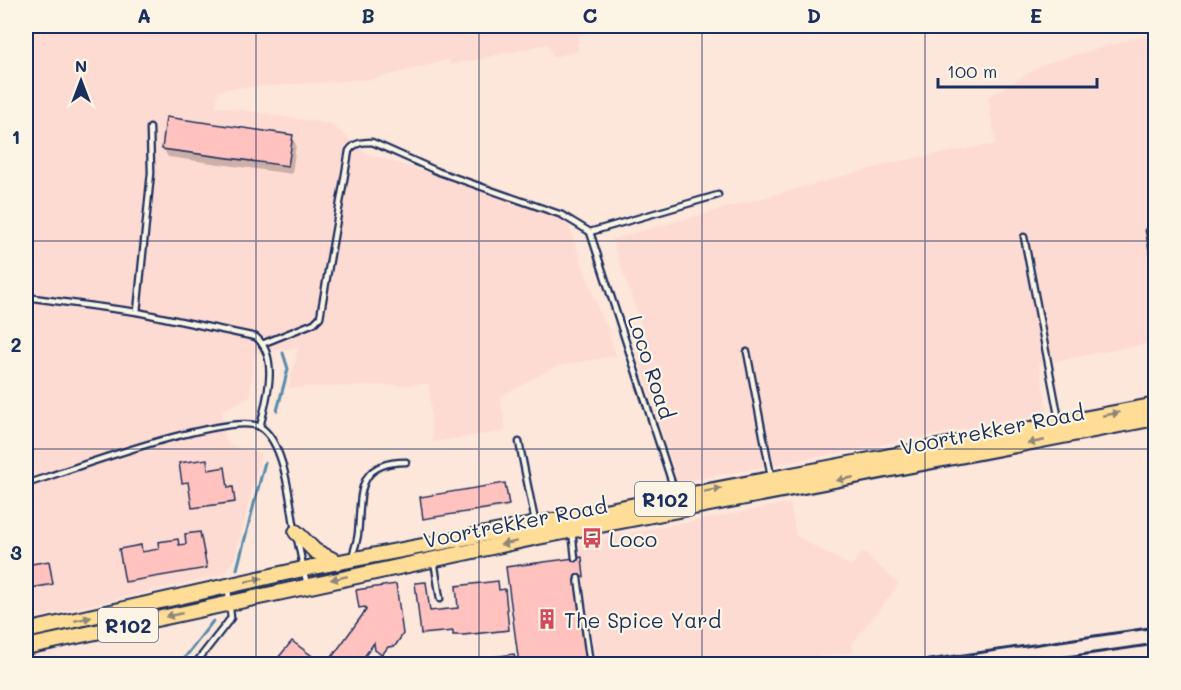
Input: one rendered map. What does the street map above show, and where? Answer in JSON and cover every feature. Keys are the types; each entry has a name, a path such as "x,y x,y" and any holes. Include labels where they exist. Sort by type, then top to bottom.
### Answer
{"main road":[{"name":"Voortrekker Road","path":"1061,430 1155,405"},
{"name":"Voortrekker Road","path":"26,647 434,559 677,496 773,485 1061,430 1155,418"},
{"name":"Voortrekker Road","path":"26,631 337,562 432,544 537,531 572,531 681,511 773,485"},
{"path":"296,532 315,551 337,562"},
{"path":"432,544 434,559"}],"lane":[{"path":"137,312 151,173 150,128"},
{"path":"262,344 314,323 320,317 349,151 352,146 362,142 372,142 439,172 562,216 590,232 718,195"},
{"path":"1149,230 1155,266"},
{"name":"Loco Road","path":"590,232 681,511"},
{"path":"1024,237 1061,430"},
{"path":"26,297 137,312 246,333 256,337 262,344 270,379 260,428"},
{"path":"747,352 773,485"},
{"path":"26,484 206,428 239,425 260,428 278,452 307,585"},
{"path":"519,442 537,531"},
{"path":"351,560 358,534 361,488 371,471 391,462 406,462"},
{"path":"572,531 575,558"},
{"path":"434,559 440,599"},
{"path":"578,578 590,664"},
{"path":"195,664 231,618 231,602 227,586"}],"shaded area":[{"path":"26,26 617,26 578,36 578,51 553,57 548,44 450,65 448,60 374,79 223,89 218,92 216,106 331,124 366,153 531,206 567,221 616,356 556,366 500,397 506,431 433,442 429,384 289,388 298,347 254,354 250,397 222,410 224,436 229,445 261,453 235,557 224,574 26,620"},
{"path":"1155,33 1156,317 1151,318 1155,342 1039,364 1047,408 1045,414 678,483 638,356 648,345 612,239 899,161 996,144 988,97 1046,63"},
{"path":"790,503 796,536 851,566 863,552 899,584 852,644 853,652 767,664 596,664 578,543"}],"building":[{"path":"166,117 293,135 288,166 162,149"},
{"path":"207,459 208,470 225,467 228,488 233,487 235,502 192,508 188,482 182,483 179,463"},
{"path":"505,483 509,505 423,519 420,497"},
{"path":"200,532 207,568 125,582 119,549 141,545 142,552 159,549 158,542 178,539 179,545 186,544 185,534"},
{"name":"The Spice Yard","path":"582,557 584,577 576,578 587,661 519,664 506,567"},
{"path":"49,561 53,584 26,589 26,565"},
{"path":"498,581 499,590 505,589 509,630 463,635 453,635 453,631 421,634 415,583 426,582 430,611 458,608 456,586"},
{"path":"396,584 403,634 395,646 388,647 382,655 375,650 374,643 359,664 327,664 366,610 365,607 359,608 356,590"},
{"path":"292,641 312,656 306,664 273,664"},
{"path":"514,654 516,664 440,664"}],"waterway":[{"path":"277,411 288,369 283,353"},
{"path":"237,569 265,462"},
{"path":"180,664 213,621"}],"railway":[{"path":"902,664 1156,627"},
{"path":"1018,664 1156,644"}],"place":[{"name":"Loco","path":"592,538"},
{"name":"The Spice Yard","path":"547,619"}]}
